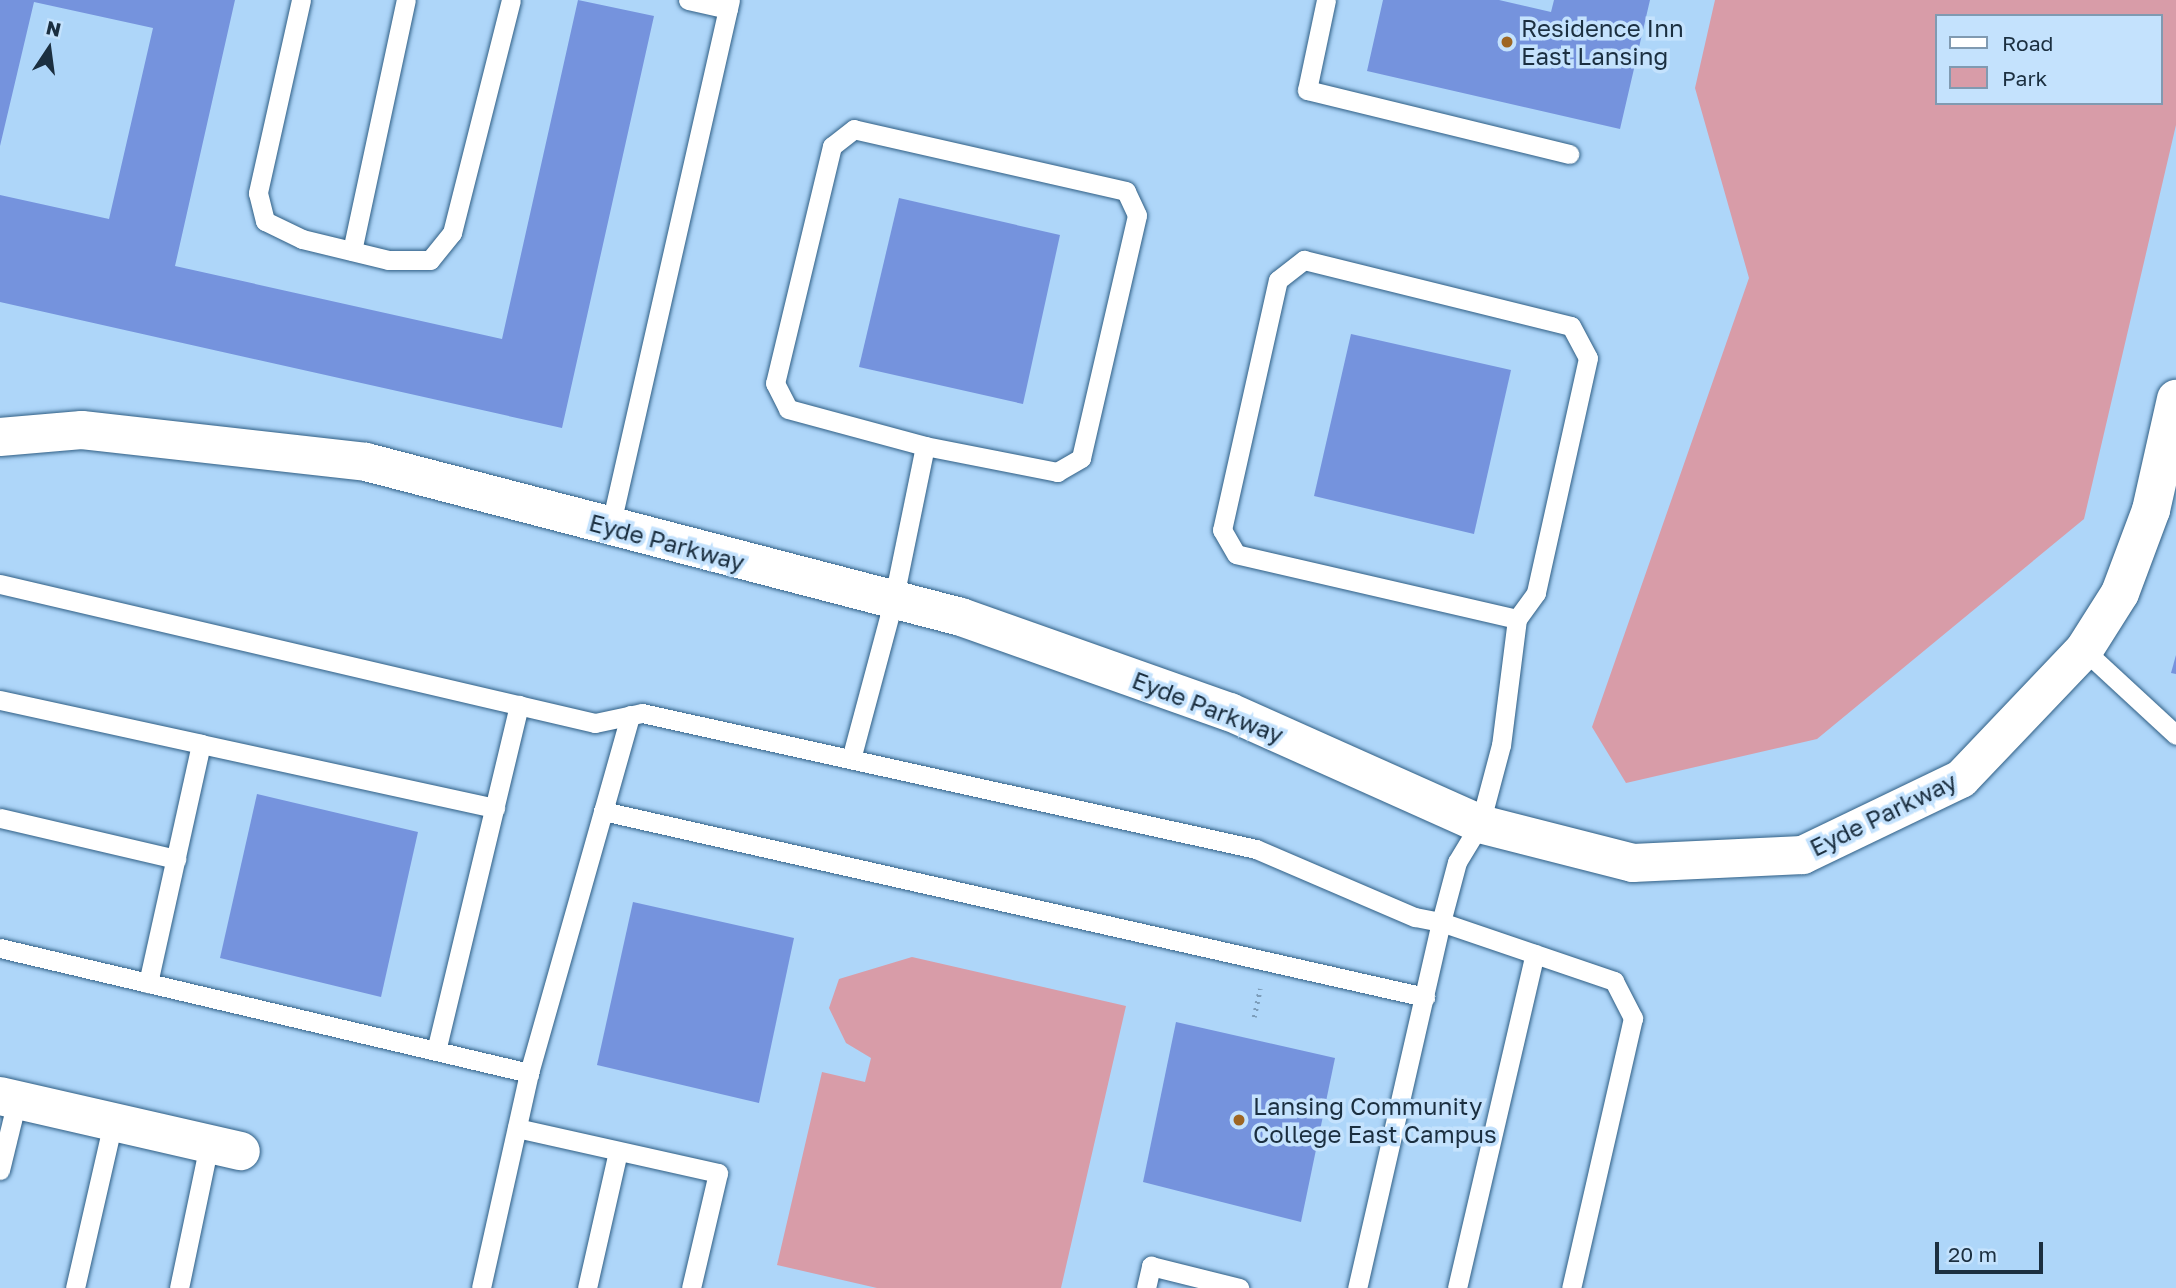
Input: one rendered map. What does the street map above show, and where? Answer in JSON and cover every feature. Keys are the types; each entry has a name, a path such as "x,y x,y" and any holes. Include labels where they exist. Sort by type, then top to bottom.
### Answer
{"street":[{"name":"Eyde Parkway","path":"0,437 82,430 366,462 610,528 961,617 1230,712 1480,824 1633,863 1803,855 1961,779 2084,650 2120,593 2151,510 2176,399"},
{"path":"8,1098 225,1147"}],"lane":[{"path":"301,0 258,193 265,221 302,239 352,251 430,260 452,233 511,0"},
{"path":"352,251 406,0"},
{"path":"610,528 729,4 688,0"},
{"path":"1326,0 1307,90 1569,154"},
{"path":"854,129 1126,191 1137,215 1081,458 1057,472 925,446 788,409 775,383 832,146 854,129"},
{"path":"1357,1288 1441,922 1457,862 1480,824 1501,745 1517,619 1536,593 1588,358 1571,326 1304,260 1278,280 1223,530 1236,554 1517,619"},
{"path":"851,759 893,601 925,446"},
{"path":"0,584 595,723 642,713 1256,849 1415,917 1441,922 1614,981 1633,1018 1571,1288"},
{"path":"2084,650 2176,735"},
{"path":"0,700 495,808"},
{"path":"436,1051 519,705"},
{"path":"481,1288 529,1073 629,716"},
{"path":"148,983 201,744"},
{"path":"603,811 1425,997"},
{"path":"0,818 176,859"},
{"path":"0,948 529,1073"},
{"path":"1457,1288 1535,954"},
{"path":"0,1170 8,1098"},
{"path":"75,1288 113,1122"},
{"path":"517,1128 718,1173 691,1288"},
{"path":"179,1288 225,1147"},
{"path":"587,1288 618,1151"},
{"path":"1146,1288 1151,1266 1239,1288"}],"green space":[{"path":"1715,0 2176,0 2176,125 2084,519 1817,739 1626,783 1592,727 1749,278 1695,88"},
{"path":"912,957 1126,1006 1061,1288 877,1288 777,1265 822,1072 865,1082 871,1058 846,1043 829,1008 839,979"}],"building":[{"path":"0,0 235,0 175,266 502,339 578,0 654,16 562,428 0,302 0,195 109,219 153,28 34,2 0,146"},
{"name":"Residence Inn East Lansing","path":"1383,0 1499,0 1551,12 1554,0 1650,0 1620,129 1367,71"},
{"path":"899,198 1060,235 1023,404 859,367"},
{"path":"1351,334 1511,370 1474,534 1314,496"},
{"path":"2176,655 2176,674 2171,673"},
{"path":"257,794 418,832 381,997 220,958"},
{"path":"633,902 794,938 759,1103 597,1065"},
{"name":"Lansing Community College East Campus","path":"1176,1022 1335,1058 1301,1222 1143,1182"}],"place":[{"name":"Residence Inn East Lansing","path":"1507,42"},
{"name":"Lansing Community College East Campus","path":"1239,1120"}]}
